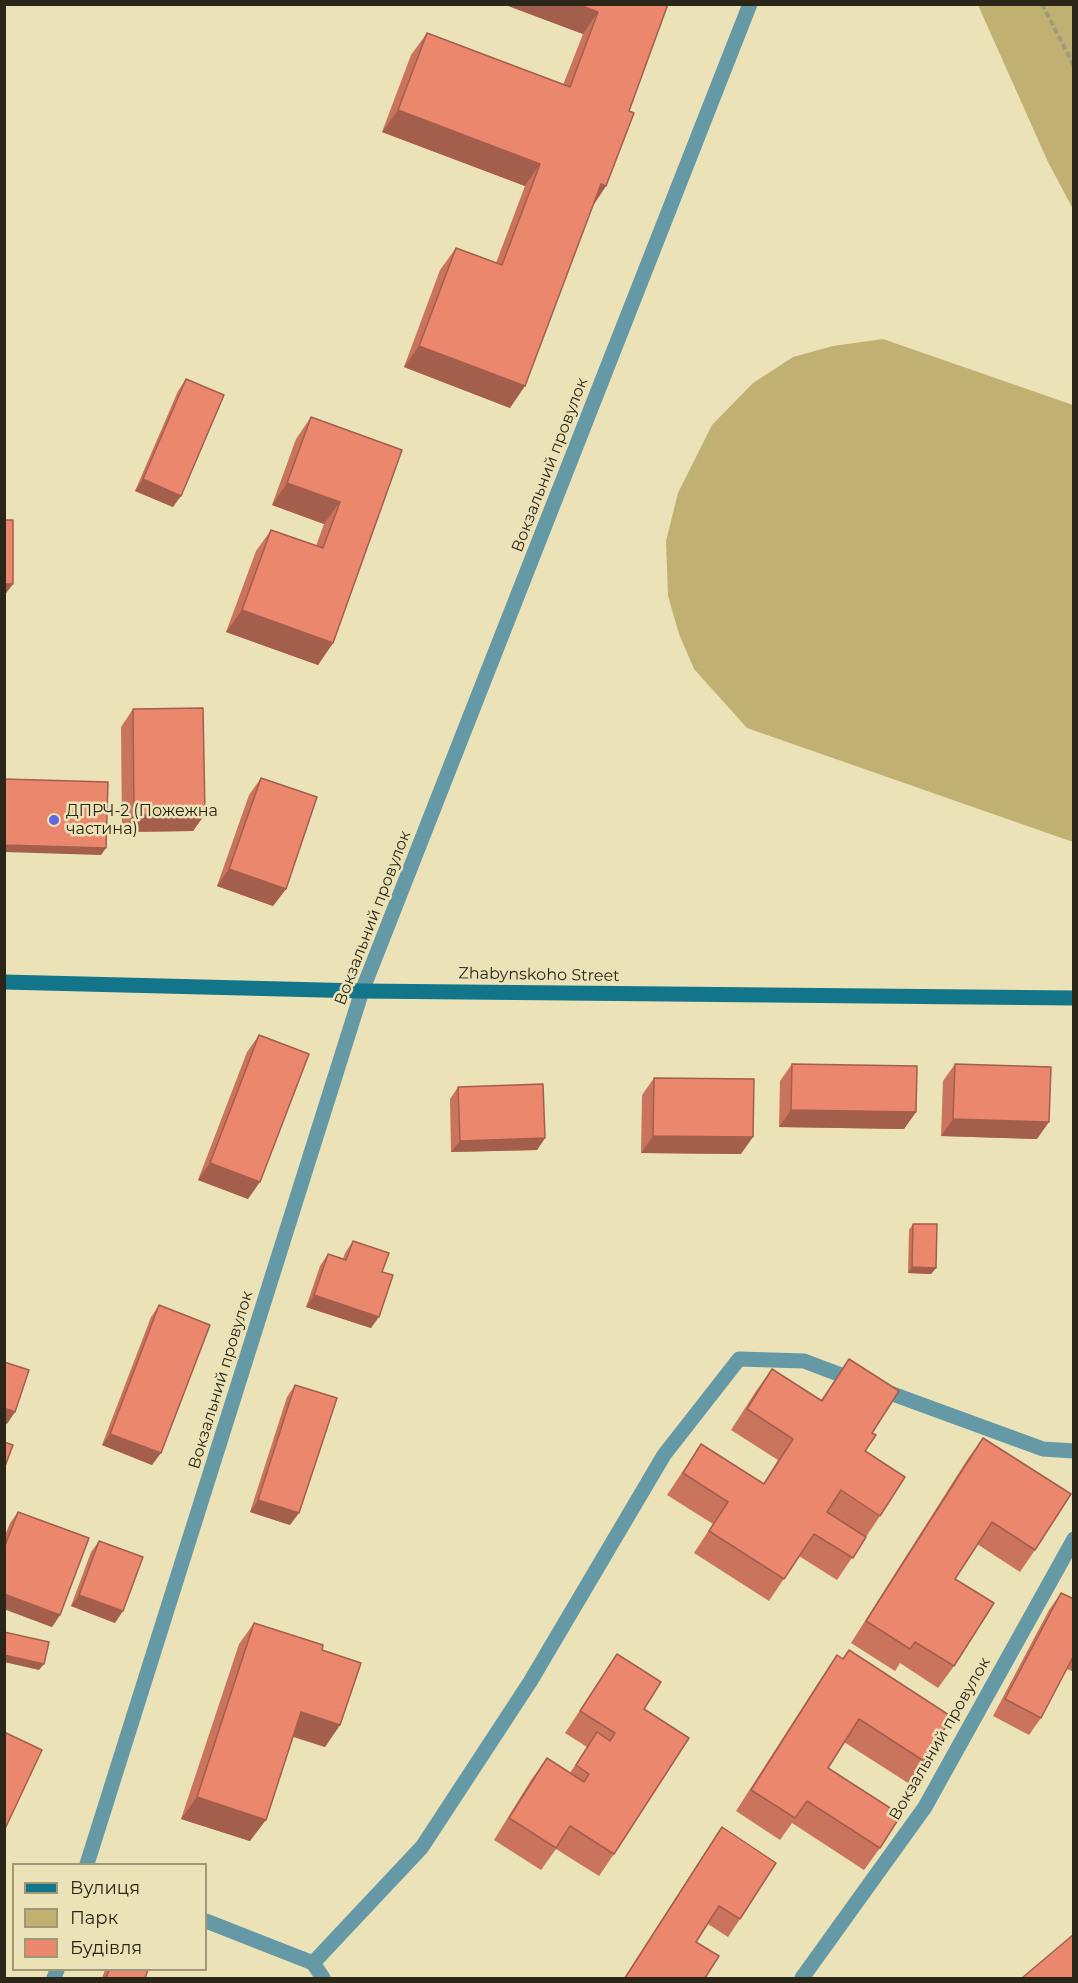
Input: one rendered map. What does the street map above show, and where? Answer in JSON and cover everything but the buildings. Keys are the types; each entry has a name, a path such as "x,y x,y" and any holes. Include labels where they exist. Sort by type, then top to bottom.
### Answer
{"street":[{"name":"Вокзальний провулок","path":"87,1863 362,991 750,4"},
{"name":"Zhabynskoho Street","path":"4,982 362,991 1074,998"},
{"path":"313,1963 422,1848 530,1682 664,1455 739,1359 804,1361 948,1416 1043,1449 1074,1451"},
{"name":"Вокзальний провулок","path":"802,1978 925,1807 1074,1539"},
{"path":"207,1921 313,1963 323,1978"}],"path":[{"path":"1042,4 1074,66"}],"green space":[{"path":"978,5 1073,5 1073,209 1048,162"},
{"path":"883,339 1073,405 1073,842 747,728 694,669 679,634 668,596 666,541 678,493 712,425 753,383 793,357 833,346"}],"place":[{"name":"ДПРЧ-2 (Пожежна частина)","path":"54,820"}]}
